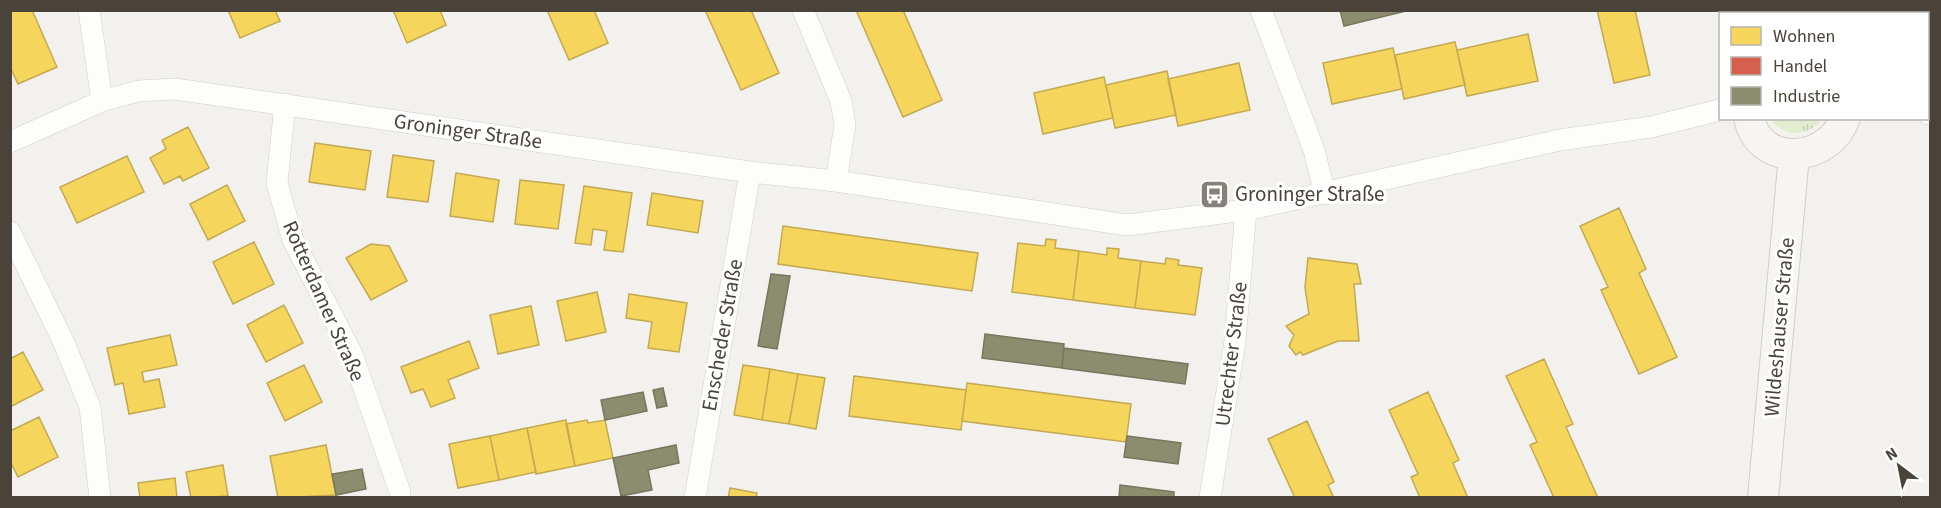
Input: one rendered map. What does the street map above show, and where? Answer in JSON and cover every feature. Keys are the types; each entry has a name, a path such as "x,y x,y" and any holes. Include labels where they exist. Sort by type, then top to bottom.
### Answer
{"main road":[{"path":"1750,120 1760,139 1768,146 1794,155 1821,149 1836,137 1844,120"},
{"name":"Wildeshauser Straße","path":"1763,498 1794,155"}],"street":[{"path":"89,10 102,101"},
{"path":"803,10 841,101 845,125 836,181"},
{"path":"1261,10 1314,150 1325,194"},
{"name":"Groninger Straße","path":"10,142 102,101 138,91 175,88 750,172 836,181 1127,225 1246,210 1560,140 1651,127 1719,110"},
{"name":"Rotterdamer Straße","path":"285,104 277,183 293,240 352,354 400,492"},
{"name":"Enscheder Straße","path":"694,498 750,172"},
{"name":"Utrechter Straße","path":"1210,498 1235,340 1246,210"},
{"path":"10,232 64,343 90,407 100,498"}],"green space":[{"path":"1772,120 1821,120 1810,129 1796,133 1782,130"}],"building: Wohnen":[{"path":"10,10 32,10 57,67 18,84 10,67"},
{"path":"228,10 275,10 280,21 240,38"},
{"path":"393,10 440,10 446,25 407,43"},
{"path":"547,10 594,10 608,43 569,60"},
{"path":"705,10 751,10 779,73 741,90"},
{"path":"856,10 903,10 942,100 903,117"},
{"path":"1597,10 1635,10 1650,75 1614,83"},
{"path":"1528,34 1538,81 1467,96 1457,50"},
{"path":"1455,42 1465,85 1404,99 1395,55"},
{"path":"1393,48 1402,89 1332,104 1323,63"},
{"path":"1239,63 1250,110 1178,126 1168,79"},
{"path":"1167,71 1176,115 1115,128 1106,85"},
{"path":"1104,77 1113,118 1043,134 1034,93"},
{"path":"188,127 209,168 183,181 180,176 164,184 150,158 166,149 162,140"},
{"path":"315,143 371,151 365,190 309,182"},
{"path":"393,155 434,161 428,202 387,197"},
{"path":"127,156 144,192 77,223 60,187"},
{"path":"456,173 499,180 493,222 450,216"},
{"path":"520,180 564,185 558,229 515,224"},
{"path":"227,185 245,221 208,240 190,204"},
{"path":"584,186 632,193 623,252 604,250 607,231 593,229 591,245 575,243"},
{"path":"652,193 703,201 698,233 647,225"},
{"path":"1619,208 1646,269 1639,273 1677,357 1639,374 1601,290 1608,287 1580,226"},
{"path":"783,226 978,253 972,291 778,264"},
{"path":"1046,239 1056,240 1055,248 1079,251 1073,300 1012,292 1018,243 1045,246"},
{"path":"254,242 274,284 233,304 213,262"},
{"path":"371,244 389,246 407,281 371,300 346,258"},
{"path":"1107,248 1119,249 1118,258 1141,261 1135,308 1073,300 1079,251 1107,255"},
{"path":"1166,258 1179,260 1178,265 1202,268 1195,315 1135,308 1141,261 1165,264"},
{"path":"1308,258 1357,264 1361,284 1354,284 1359,341 1338,341 1303,355 1300,352 1296,355 1289,346 1294,335 1286,326 1309,314 1305,287"},
{"path":"597,292 606,332 566,341 557,301"},
{"path":"629,294 687,303 679,352 648,348 652,322 626,318"},
{"path":"284,305 303,343 266,362 247,325"},
{"path":"531,306 539,345 498,354 490,315"},
{"path":"170,335 177,365 142,372 144,382 159,379 165,407 129,414 123,383 115,385 107,348"},
{"path":"469,341 479,368 448,380 455,398 431,407 423,389 411,393 401,367"},
{"path":"23,352 43,390 10,407 10,359"},
{"path":"1544,359 1573,424 1566,427 1598,498 1554,498 1530,445 1537,442 1506,376"},
{"path":"304,365 322,402 285,421 267,383"},
{"path":"743,365 770,369 762,420 734,415"},
{"path":"770,369 798,374 789,424 762,420"},
{"path":"798,374 825,378 816,429 789,424"},
{"path":"854,376 966,390 961,430 849,416"},
{"path":"967,383 1131,404 1126,442 962,421"},
{"path":"1428,392 1459,460 1453,463 1468,498 1420,498 1411,477 1418,474 1389,410"},
{"path":"39,417 58,457 18,477 10,461 10,431"},
{"path":"566,420 575,466 536,474 527,428"},
{"path":"587,420 588,423 605,420 613,458 575,466 566,424"},
{"path":"1307,421 1334,482 1328,485 1334,498 1295,498 1268,439"},
{"path":"527,428 536,472 499,480 490,436"},
{"path":"490,436 499,480 458,488 449,444"},
{"path":"326,445 336,495 278,498 270,456"},
{"path":"223,465 228,496 191,498 186,472"},
{"path":"175,478 177,498 140,498 138,483"},
{"path":"730,488 757,493 756,498 728,498"}],"building: Handel":[{"path":"1862,10 1930,10 1930,33 1929,12 1862,12"}],"building: Industrie":[{"path":"1340,10 1410,10 1344,26"},
{"path":"771,274 790,276 777,349 758,346"},
{"path":"985,334 1064,344 1062,368 982,358"},
{"path":"1064,348 1188,364 1185,384 1062,368"},
{"path":"663,388 667,406 657,408 653,390"},
{"path":"643,392 647,411 605,420 601,400"},
{"path":"1127,436 1181,443 1178,464 1124,457"},
{"path":"676,445 679,463 648,470 652,490 621,496 613,458"},
{"path":"362,469 366,489 336,495 332,474"},
{"path":"1120,485 1174,492 1174,498 1119,498"}],"place":[{"name":"Groninger Straße","path":"1214,194"}]}
